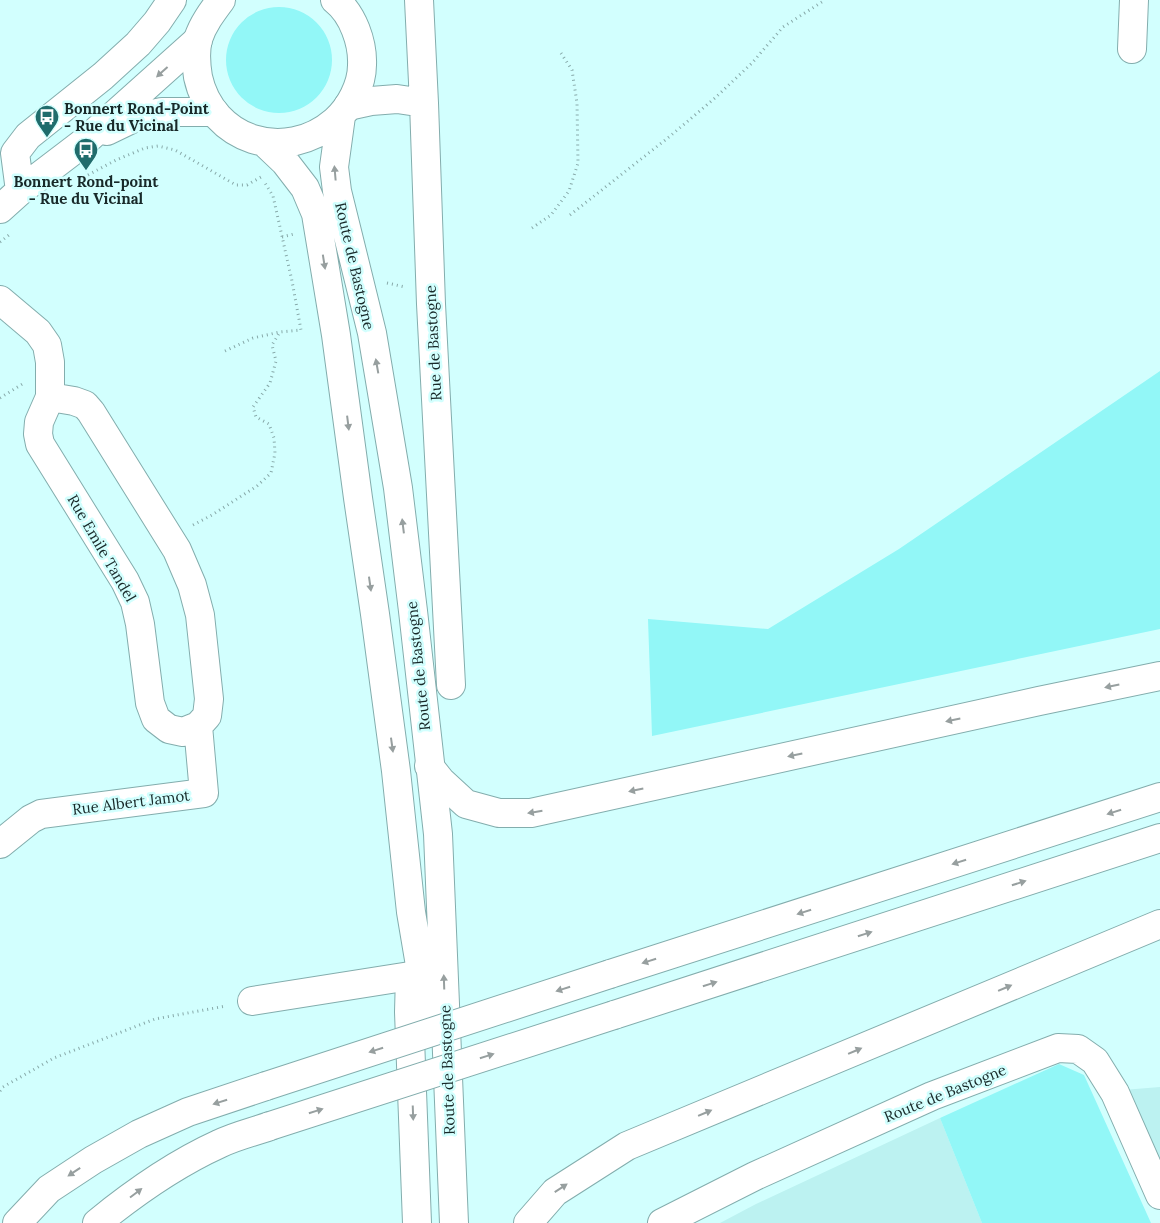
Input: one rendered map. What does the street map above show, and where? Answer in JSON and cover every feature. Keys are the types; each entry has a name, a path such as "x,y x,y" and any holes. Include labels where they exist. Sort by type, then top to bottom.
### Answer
{"main road":[{"path":"11,210 15,154 28,136 103,76 138,44 157,22 172,0"},
{"path":"221,0 207,18 198,40 196,65 201,90 214,112 228,126 245,136 264,142 285,143 306,139 325,130 351,102 361,75 362,63 358,12 335,0"},
{"name":"Rue de Bastogne","path":"420,0 431,304 452,685"},
{"path":"1132,49 1134,0"},
{"path":"11,210 198,40"},
{"path":"361,75 397,100"},
{"path":"344,111 371,101 397,100 424,103"},
{"name":"Route de Bastogne","path":"344,111 334,167 337,191 372,333 398,488 438,834 454,1223"},
{"path":"83,143 134,118 162,112 214,112"},
{"name":"Route de Bastogne","path":"264,142 284,162 305,188 316,214 336,335 396,770 411,912 427,1007 438,1223"},
{"name":"Rue Emile Tandel","path":"0,300 38,332 47,345 50,362 50,397 39,422 38,434 40,444 125,581 135,602 140,624 150,703 156,719 169,729 183,732 198,726"},
{"path":"50,397 85,405 91,412 177,550 192,585 200,615 209,699 207,716 198,726"},
{"path":"429,766 441,781 466,804 499,813 531,813 1160,676"},
{"name":"Rue Albert Jamot","path":"0,844 31,819 41,814 204,793 198,726"},
{"path":"17,1223 49,1189 93,1160 139,1134 188,1112 1160,797"},
{"path":"98,1223 169,1170 220,1143 1160,838"},
{"path":"411,912 409,1012 417,1223"},
{"path":"528,1223 554,1192 627,1146 1160,924"},
{"path":"252,1001 410,976"},
{"name":"Route de Bastogne","path":"662,1223 756,1176 932,1096 1058,1048 1078,1049 1095,1061 1115,1093 1160,1196"}],"path":[{"path":"570,214 669,137 715,98 752,63 783,27 825,0"},
{"path":"532,228 551,215 570,191 578,163 577,102 572,70 559,50"},
{"path":"87,175 145,148 158,146 175,150 236,185 247,185 262,177"},
{"path":"225,351 253,338 301,330 273,196 262,177 254,172"},
{"path":"0,242 11,210"},
{"path":"169,537 235,501 257,486 271,473 275,453 274,438 269,424 256,417 253,407 270,383 276,361 272,345 280,332"},
{"path":"0,1091 3,1087 54,1058 155,1020 252,1001"}],"shaded area":[{"path":"279,7 299,11 316,23 328,40 332,60 328,80 316,97 299,109 279,113 259,109 242,97 230,80 226,60 230,40 242,23 259,11"},
{"path":"1160,371 1160,629 652,736 648,619 768,629 899,549"},
{"path":"1059,1064 1084,1075 1151,1223 982,1223 940,1118"},
{"path":"1160,1087 1160,1195 1123,1090"},
{"path":"940,1118 982,1223 720,1223 756,1204"}],"place":[{"name":"Bonnert Rond-Point - Rue du Vicinal","path":"47,138"},
{"name":"Bonnert Rond-point - Rue du Vicinal","path":"86,171"}]}
